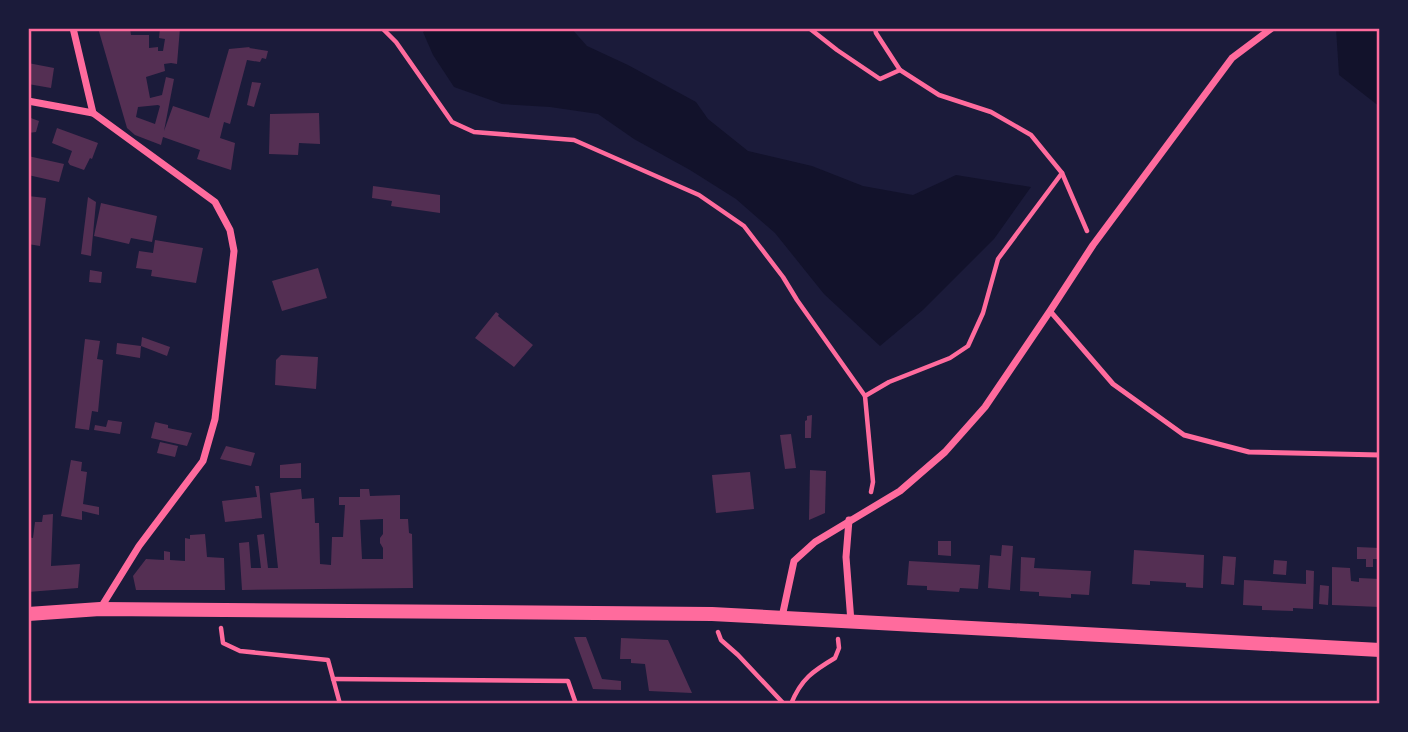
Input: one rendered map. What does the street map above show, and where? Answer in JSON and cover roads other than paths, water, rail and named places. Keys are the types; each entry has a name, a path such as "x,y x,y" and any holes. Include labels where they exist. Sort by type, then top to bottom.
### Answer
{"main road":[{"path":"28,614 100,609 712,614 1380,650"}],"street":[{"path":"73,28 93,113"},
{"path":"782,617 794,561 815,542 900,491 945,452 985,407 1093,245 1232,58 1272,28"},
{"path":"28,101 93,113 215,202 230,230 234,251 215,419 203,461 139,546 100,609"},
{"path":"849,520 846,557 851,622"}],"lane":[{"path":"1050,311 1113,384 1184,435 1250,452 1380,455"}]}
